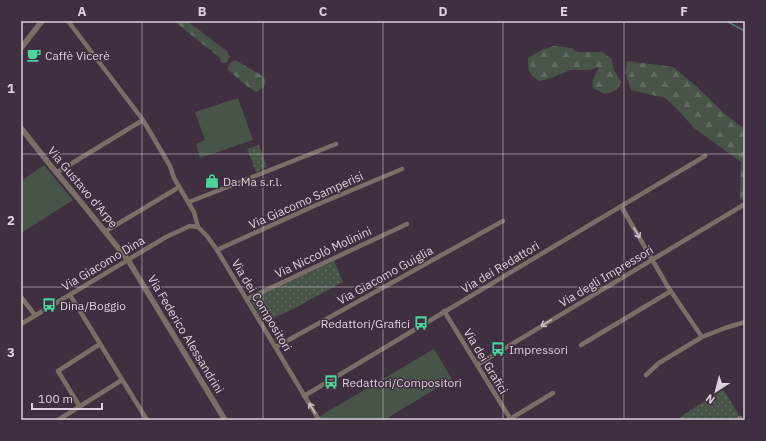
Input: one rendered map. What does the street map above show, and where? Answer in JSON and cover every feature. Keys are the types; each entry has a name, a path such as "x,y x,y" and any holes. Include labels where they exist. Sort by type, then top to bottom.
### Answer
{"street":[{"path":"21,48 42,21"},
{"name":"Via dei Compositori","path":"68,21 143,120 170,166 175,180 189,202 196,216 198,227 207,236 217,250 319,420"},
{"path":"56,173 143,120"},
{"name":"Via Gustavo d'Arpe","path":"21,128 128,260"},
{"path":"189,202 336,144"},
{"name":"Via dei Redattori","path":"304,396 444,311 706,156"},
{"name":"Via Giacomo Samperisi","path":"217,250 314,206 402,169"},
{"path":"106,231 176,189"},
{"name":"Via degli Impressori","path":"477,365 745,204"},
{"path":"621,206 671,291 702,337"},
{"name":"Via Giacomo Guiglia","path":"276,347 503,221"},
{"name":"Via Niccolò Molinini","path":"247,299 407,224"},
{"name":"Via Giacomo Dina","path":"21,324 182,229 190,226 198,227"},
{"name":"Via Federico Alessandrini","path":"128,260 225,420"},
{"path":"581,345 671,291"},
{"path":"70,295 146,418 140,420"},
{"path":"21,297 35,315"},
{"name":"Via dei Grafici","path":"444,311 510,419"},
{"path":"646,375 659,363 702,337 745,322"},
{"path":"80,407 58,371 100,344"},
{"path":"58,420 122,380"},
{"path":"510,419 552,393"}],"green space":[{"path":"174,21 187,21 227,51 230,57 227,62 222,63 219,57"},
{"path":"554,46 571,48 578,52 602,52 611,58 614,70 621,82 617,90 605,94 593,88 593,80 599,68 597,67 590,70 570,70 540,81 533,77 528,66 528,58 542,50"},
{"path":"235,60 263,76 266,82 263,88 256,92 227,69 231,62"},
{"path":"627,61 673,67 695,85 726,115 745,129 745,201 740,199 741,162 694,128 665,98 631,90 625,73"},
{"path":"238,98 253,140 200,158 196,144 205,140 195,112"},
{"path":"259,145 267,167 256,172 247,149"},
{"path":"44,165 73,200 21,233 21,181"},
{"path":"334,261 343,282 293,309 264,322 252,302 254,298"},
{"path":"434,349 452,379 384,420 322,420 320,416"},
{"path":"723,389 739,415 732,420 676,420"}],"waterway":[{"path":"726,21 745,31"}],"place":[{"name":"Caffè Vicerè","path":"34,55"},
{"name":"Da.Ma s.r.l.","path":"212,181"},
{"name":"Dina/Boggio","path":"49,305"},
{"name":"Redattori/Grafici","path":"421,323"},
{"name":"Impressori","path":"498,349"},
{"name":"Redattori/Compositori","path":"331,382"}]}
